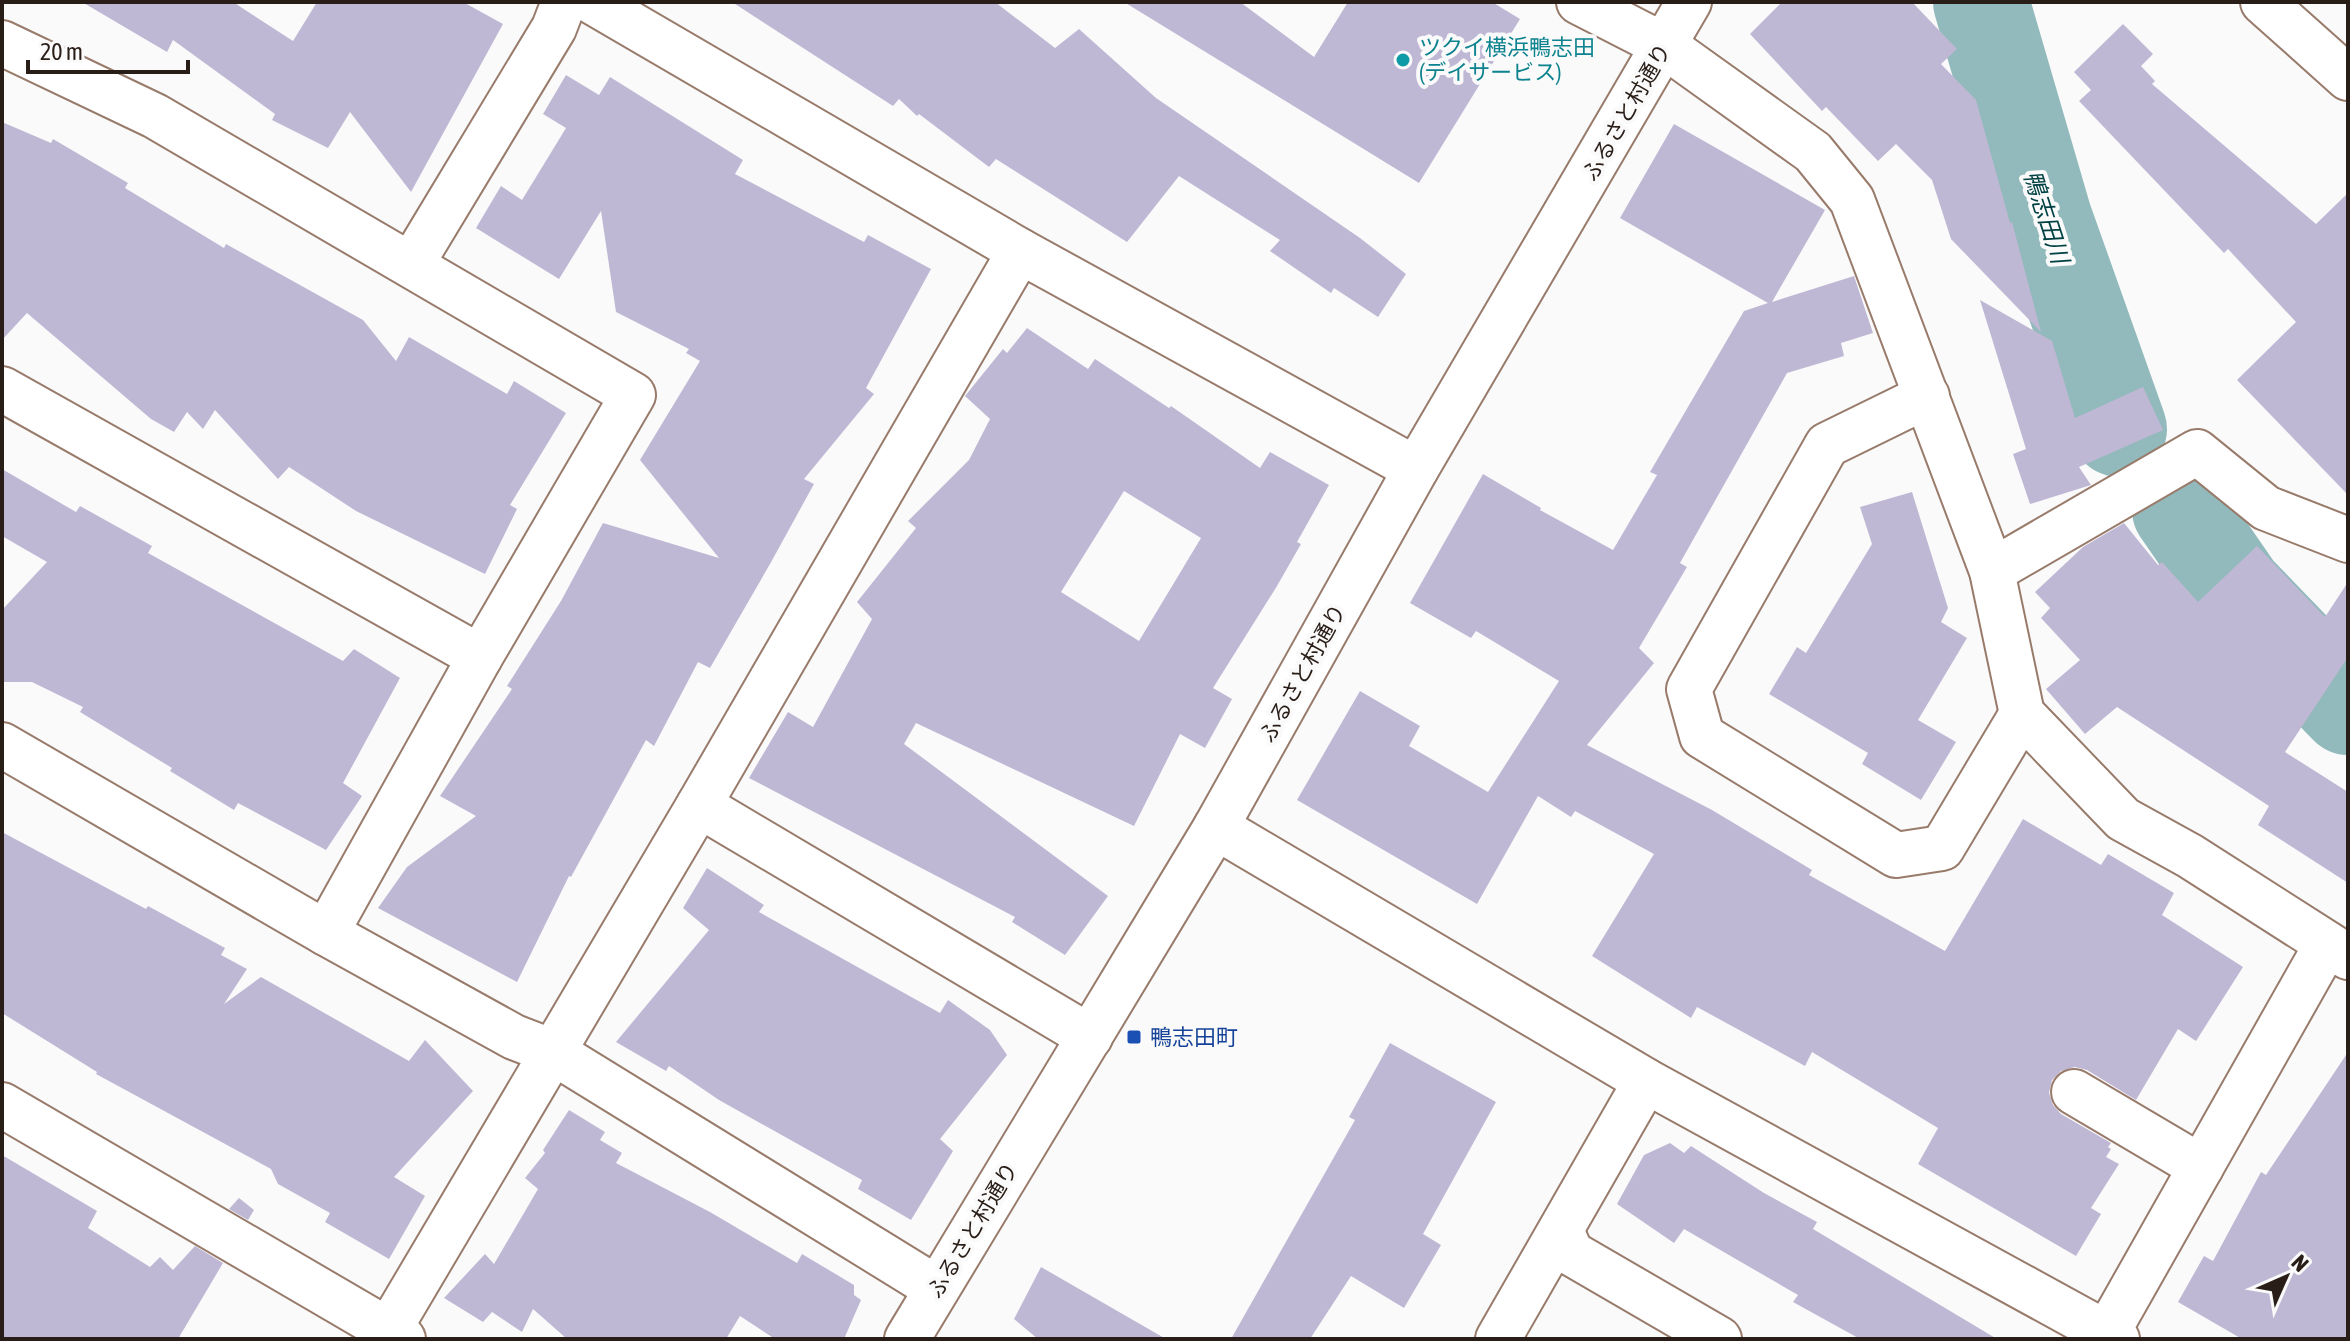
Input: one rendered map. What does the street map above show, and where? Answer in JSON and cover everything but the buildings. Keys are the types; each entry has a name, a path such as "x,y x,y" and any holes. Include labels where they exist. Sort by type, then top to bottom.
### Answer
{"street":[{"path":"411,265 554,28 564,2"},
{"path":"593,2 1020,251 1416,469"},
{"path":"1216,827 1646,1081 2112,1336 2201,1167 2338,951 2190,856 2123,819 2022,714 1992,571 1852,200 1813,152 1665,46 1579,2"},
{"name":"ふるさと村通り","path":"907,1339 1216,827 1416,469 1689,2"},
{"path":"2263,2 2348,78"},
{"path":"2,43 155,116 633,395 480,657 326,933"},
{"path":"2,1105 396,1335 553,1052 1020,251"},
{"path":"2,389 480,657"},
{"path":"1927,396 1827,445 1689,689 1702,736 1896,855 1942,848 2022,714"},
{"path":"1992,571 2197,452 2266,508 2348,540"},
{"path":"2,745 326,933 514,1037 553,1052 936,1288"},
{"path":"699,805 1090,1037"},
{"path":"1498,1339 1646,1081"},
{"path":"2074,1092 2201,1167"},
{"path":"1561,1230 1571,1253 1719,1339"}],"waterway":[{"name":"鴨志田川","path":"1981,2 2044,218 2119,429"},
{"name":"鴨志田川","path":"2180,510 2236,591 2348,707"}],"place":[{"name":"ツクイ横浜鴨志田 (デイサービス)","path":"1403,60"},
{"name":"鴨志田町","path":"1134,1037"}]}
